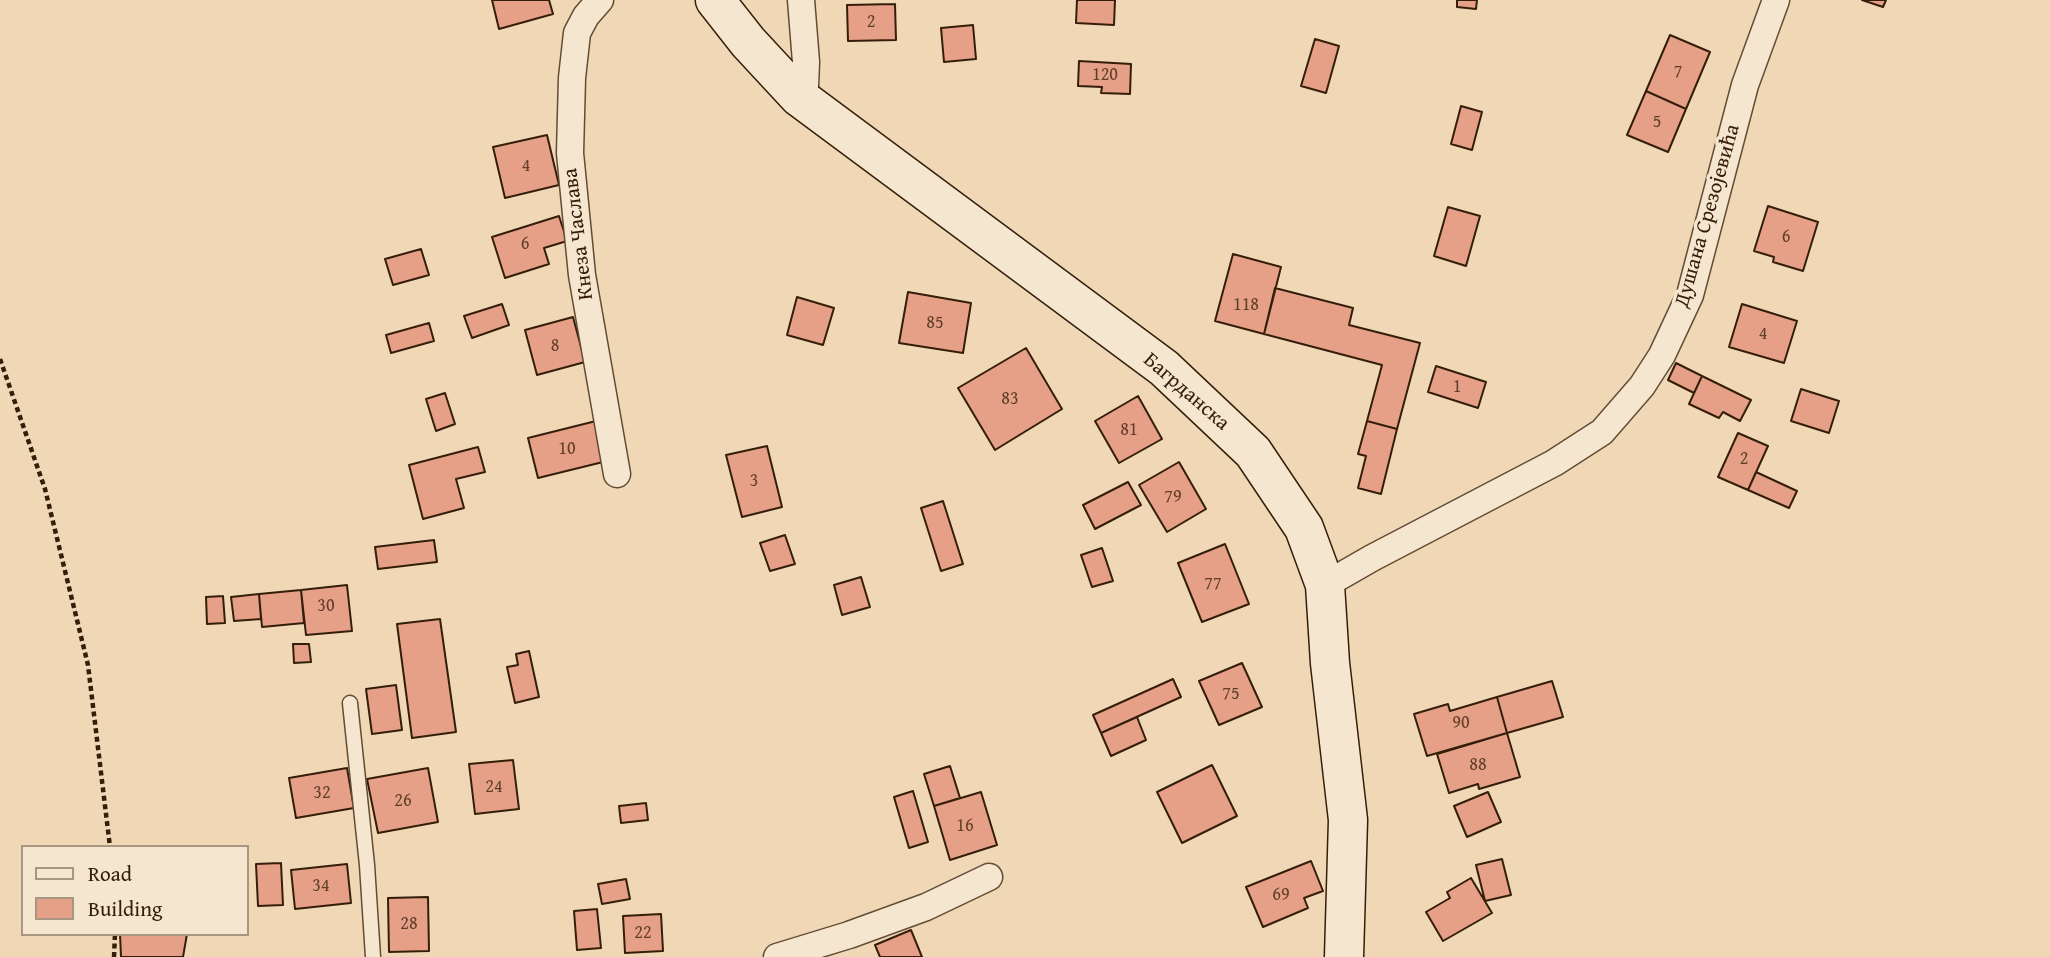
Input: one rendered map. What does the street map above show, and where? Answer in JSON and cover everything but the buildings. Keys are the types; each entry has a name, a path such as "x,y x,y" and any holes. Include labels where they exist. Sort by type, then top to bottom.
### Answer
{"street":[{"name":"Кнеза Часлава","path":"600,0 576,33 570,153 582,275 617,474"},
{"name":"Багрданска","path":"715,0 748,42 799,97 1164,368 1253,452 1304,528 1325,585 1330,663 1348,820 1344,957"},
{"path":"799,97 805,86 806,62 801,0"},
{"name":"Душана Срезојевића","path":"1325,585 1554,463 1602,432 1642,386 1662,355 1690,295 1745,85 1776,0"},
{"path":"777,957 926,907 989,877"}],"lane":[{"path":"351,703 368,865 373,957"}],"path":[{"path":"0,359 45,489 88,665 110,845"},
{"path":"114,957 115,936"}]}
